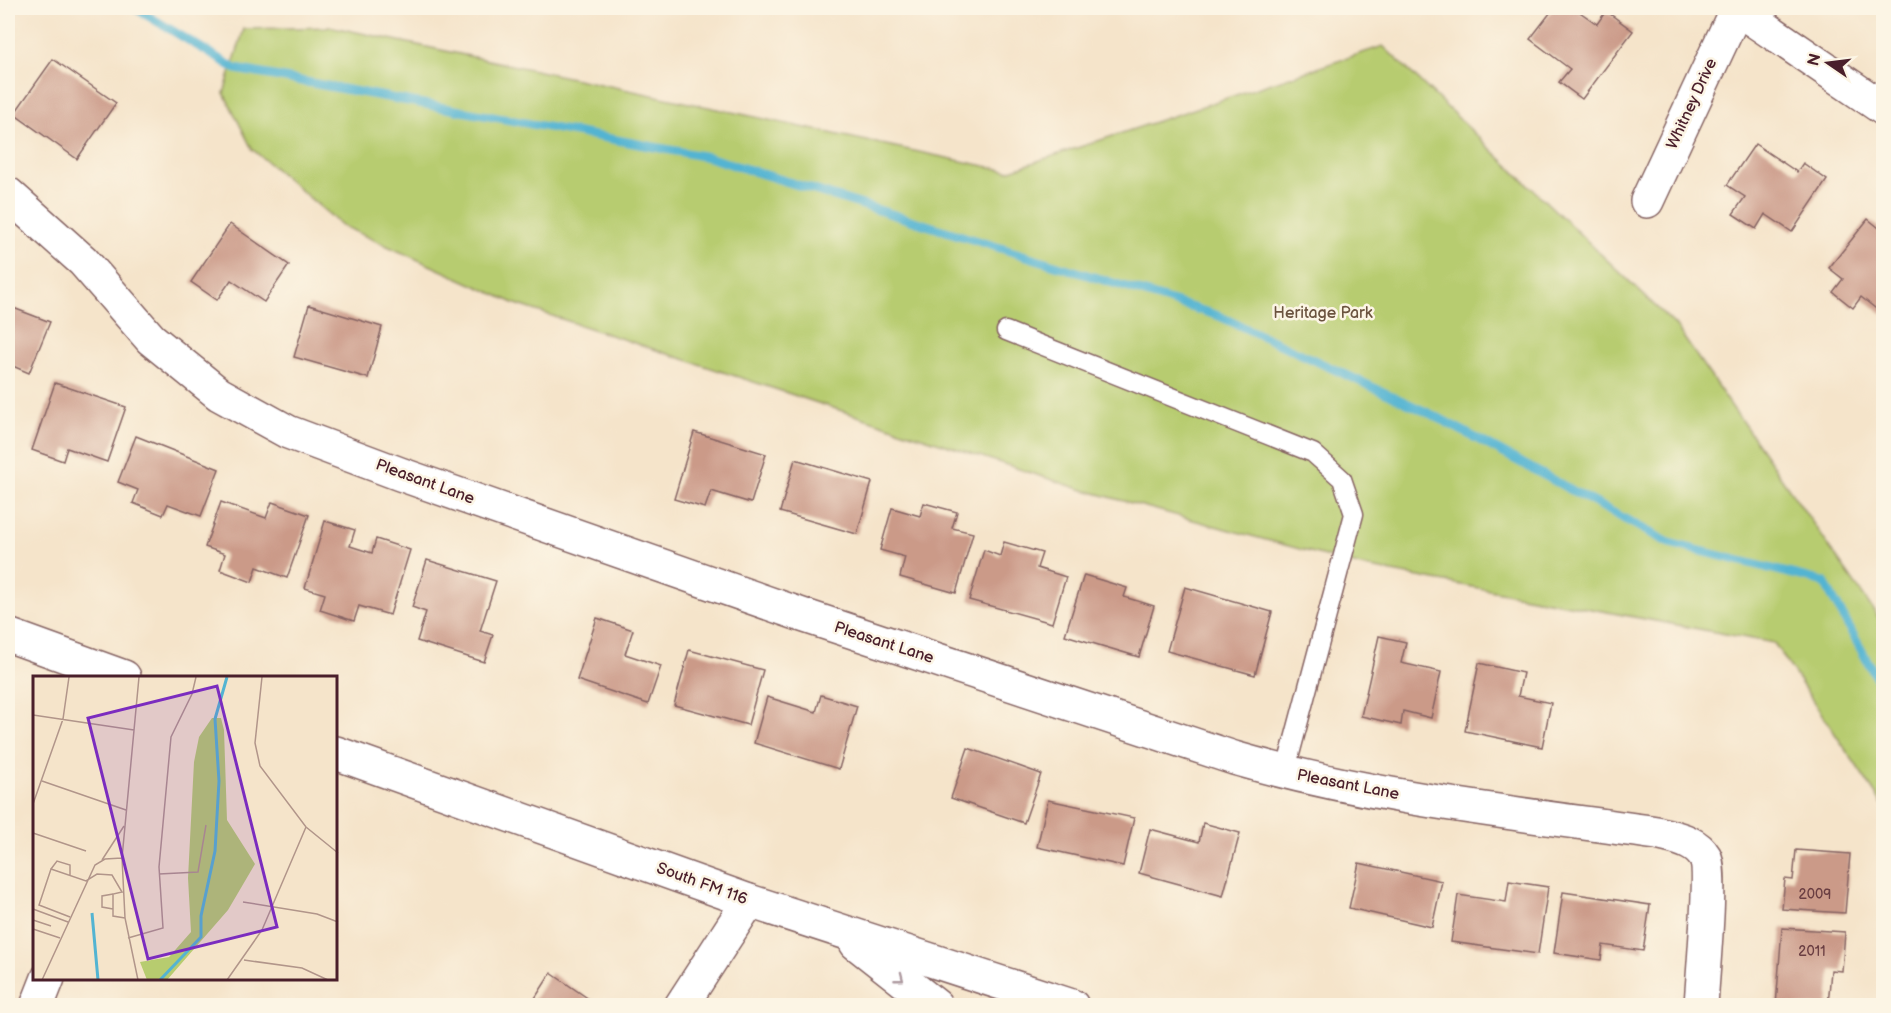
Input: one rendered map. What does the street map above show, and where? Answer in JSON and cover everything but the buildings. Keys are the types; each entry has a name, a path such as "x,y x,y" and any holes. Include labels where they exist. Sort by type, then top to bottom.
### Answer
{"street":[{"path":"1737,8 1884,109"},
{"name":"Whitney Drive","path":"1647,201 1737,8"},
{"name":"Pleasant Lane","path":"8,194 83,261 151,339 219,394 288,432 400,474 805,616 1285,773 1413,798 1656,833 1690,842 1706,858 1708,880 1701,1005"},
{"path":"8,635 121,676"},
{"name":"South FM 116","path":"338,754 749,901 1072,1005"},
{"path":"681,1005 749,901"},
{"path":"838,929 936,1005"},
{"path":"37,1005 47,980"}],"lane":[{"path":"1006,331 1312,453 1342,479 1354,514 1285,773"}],"green space":[{"name":"Heritage Park","path":"333,27 1008,171 1383,46 1675,325 1883,624 1883,805 1774,643 1365,567 1080,489 516,304 343,226 252,149 224,93 244,29"}],"waterway":[{"path":"135,8 236,69 708,157 1219,316 1435,416 1669,543 1824,582 1884,691"}]}
